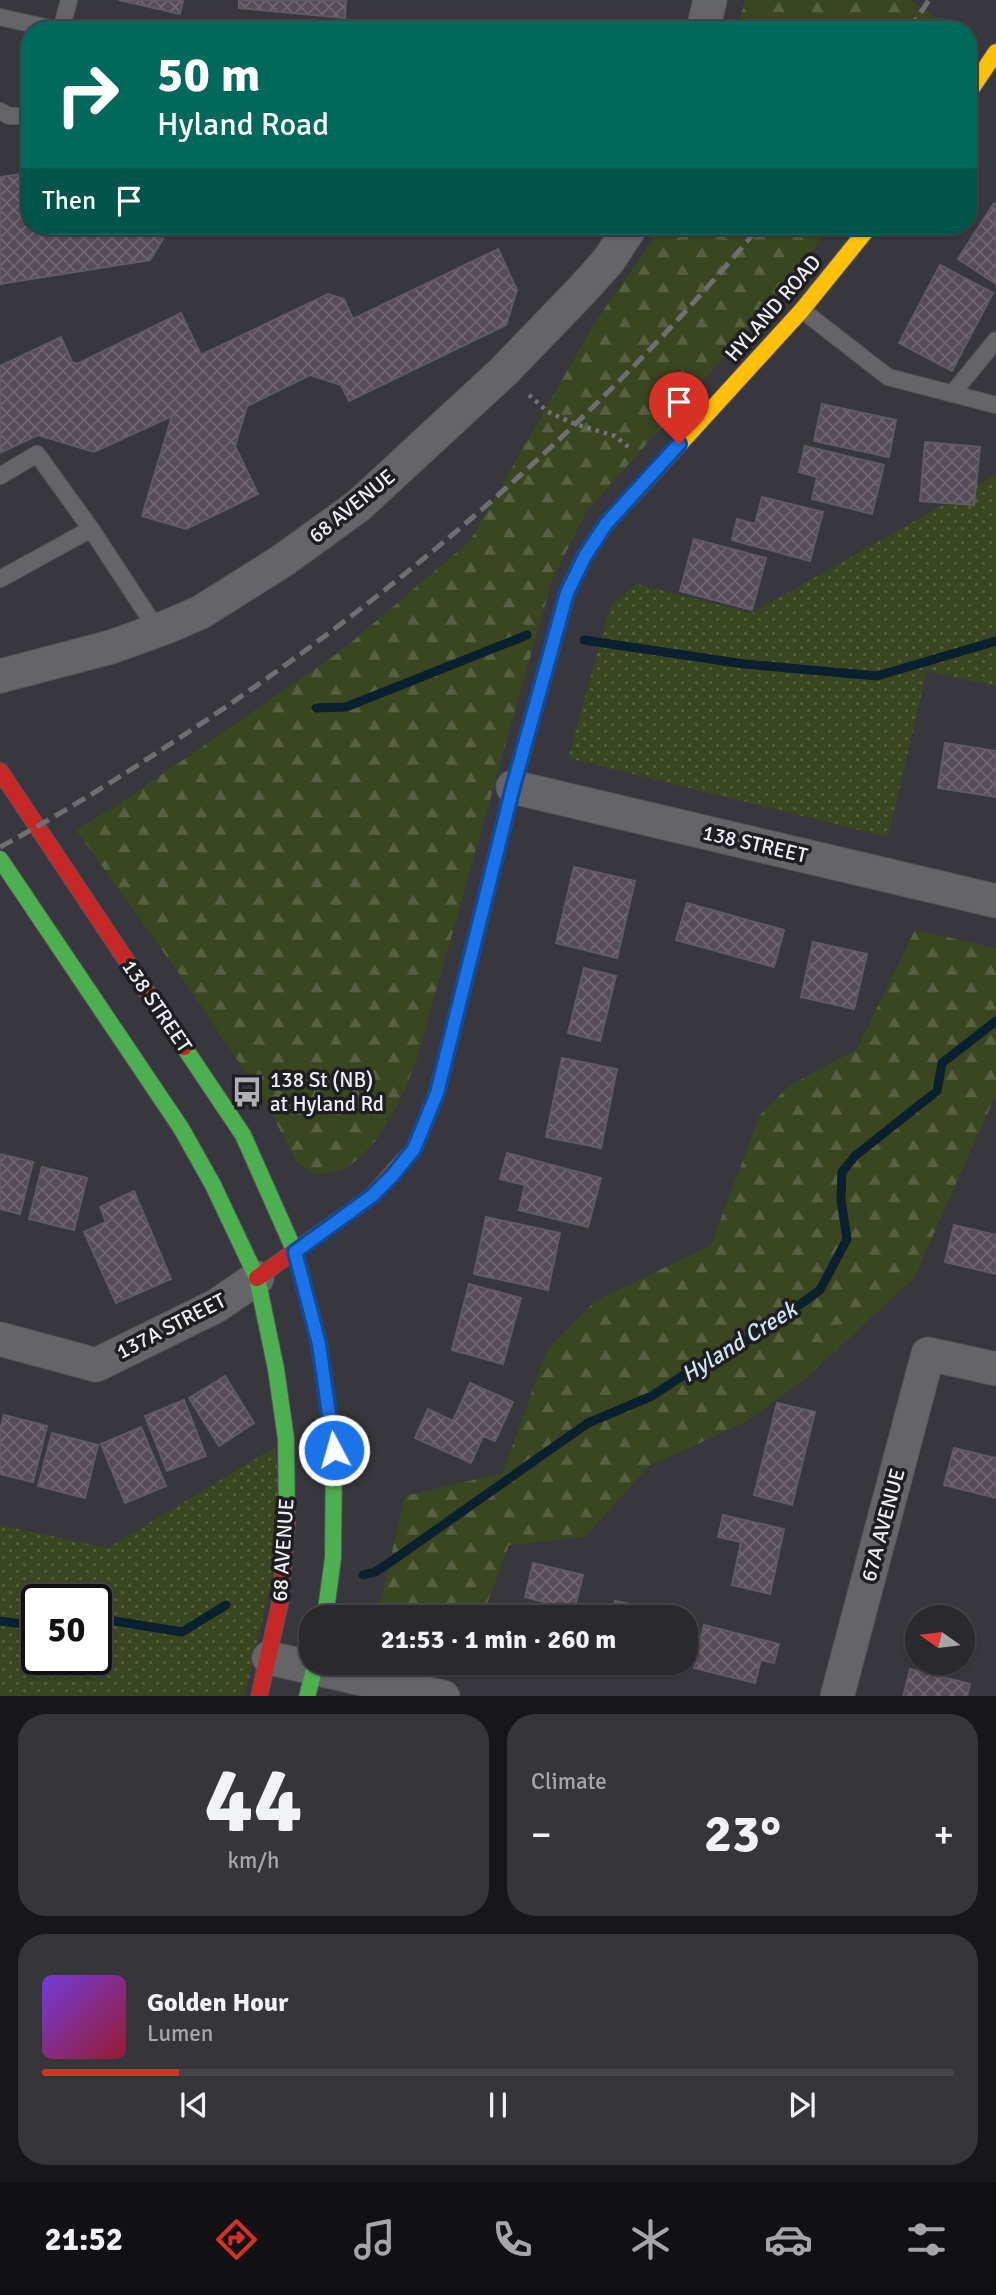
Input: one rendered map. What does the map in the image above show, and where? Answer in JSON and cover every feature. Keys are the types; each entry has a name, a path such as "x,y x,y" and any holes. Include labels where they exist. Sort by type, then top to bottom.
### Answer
{"main road":[{"path":"977,81 996,53"},
{"name":"HYLAND ROAD","path":"257,1278 372,1196 414,1149 437,1093 513,787 567,593 585,556 606,524 802,310 863,235"},
{"name":"138 STREET","path":"0,771 243,1135 295,1252"},
{"path":"0,859 181,1128 213,1185 257,1278"},
{"path":"295,1252 319,1344 334,1450 333,1558 327,1605"},
{"name":"68 AVENUE","path":"257,1278 276,1369 286,1439 287,1536 280,1603 270,1658 259,1696"}],"street":[{"path":"705,21 710,0"},
{"name":"68 AVENUE","path":"0,676 111,647 158,631 201,612 242,588 358,506 503,372 609,260 625,235"},
{"name":"138 STREET","path":"513,787 996,901"},
{"name":"137A STREET","path":"0,1339 96,1365 216,1306 257,1278"},
{"name":"67A AVENUE","path":"837,1696 928,1354 996,1369"},
{"path":"270,1658 299,1669"},
{"path":"313,1675 443,1696"}],"lane":[{"path":"62,21 68,0"},
{"path":"0,17 21,22"},
{"path":"0,111 9,116 21,116"},
{"path":"802,310 888,377 996,405"},
{"path":"952,394 996,340"},
{"path":"0,476 37,454 91,529 158,631"},
{"path":"0,579 91,529"}],"path":[{"path":"529,396 548,412 575,424 615,436 642,457"}],"green space":[{"path":"745,0 909,0 942,21 740,21"},
{"path":"657,235 825,235 734,346 586,512 552,580 416,1062 388,1122 369,1148 344,1169 317,1175 298,1164 265,1101 183,979 76,830 122,802 341,651 470,541 594,324"},
{"path":"996,475 996,686 927,671 888,837 568,758 611,605 636,584 752,613"},
{"path":"915,930 996,948 996,1094 914,1278 803,1381 743,1423 649,1466 585,1537 509,1545 486,1605 380,1605 405,1496 503,1473 547,1350 594,1302 711,1245 760,1115 789,1086 857,1049"},
{"path":"275,1447 284,1525 245,1696 0,1696 0,1525 108,1548"}],"building":[{"path":"119,0 183,0 180,14"},
{"path":"239,0 346,0 345,18 239,8"},
{"path":"21,174 21,235 162,235 163,239 150,260 0,284 0,177"},
{"path":"994,203 996,284 958,259 973,235 977,235 977,229"},
{"path":"498,249 517,290 506,325 349,401 341,385 310,375 247,406 235,446 258,494 186,529 142,516 172,416 94,452 38,435 0,453 0,366 61,337 72,362 77,364 181,313 201,355 328,294 344,299 353,319"},
{"path":"940,265 993,293 952,371 899,343"},
{"path":"822,404 896,420 889,457 814,441"},
{"path":"925,442 980,447 974,505 920,501"},
{"path":"805,446 884,465 872,514 812,499 817,477 799,472"},
{"path":"762,497 823,512 810,561 732,540 737,519 755,524"},
{"path":"694,539 766,558 752,610 680,591"},
{"path":"945,743 996,751 996,797 938,788"},
{"path":"574,867 635,881 617,958 556,943"},
{"path":"687,903 784,930 774,967 676,940"},
{"path":"813,942 867,954 854,1009 801,997"},
{"path":"584,968 616,976 600,1041 568,1033"},
{"path":"562,1058 617,1069 601,1148 546,1137"},
{"path":"507,1153 601,1178 588,1227 519,1210 525,1185 500,1179"},
{"path":"0,1154 33,1162 20,1214 0,1209"},
{"path":"42,1167 87,1178 74,1230 29,1219"},
{"path":"134,1191 171,1279 116,1303 84,1232 106,1222 100,1207"},
{"path":"486,1217 560,1233 548,1290 474,1274"},
{"path":"954,1225 996,1235 996,1274 945,1262"},
{"path":"469,1284 521,1298 503,1364 452,1350"},
{"path":"225,1376 254,1423 219,1446 189,1398"},
{"path":"470,1383 513,1402 495,1441 483,1436 471,1463 415,1438 428,1409 453,1421"},
{"path":"184,1400 206,1456 167,1471 145,1416"},
{"path":"777,1403 815,1412 792,1505 754,1495"},
{"path":"4,1415 47,1426 33,1482 0,1474 0,1430"},
{"path":"141,1427 166,1486 125,1503 101,1444"},
{"path":"52,1433 98,1445 85,1498 38,1486"},
{"path":"954,1448 996,1458 996,1498 944,1485"},
{"path":"723,1515 784,1529 770,1594 732,1585 741,1542 718,1537"},
{"path":"533,1563 583,1575 575,1605 555,1605 525,1597"},
{"path":"615,1601 634,1605 614,1605"},
{"path":"704,1625 779,1644 774,1663 761,1660 755,1683 698,1669 698,1651"},
{"path":"908,1675 934,1675 970,1684 967,1696 903,1696"}],"waterway":[{"path":"316,708 346,707 527,635"},
{"path":"584,640 744,664 877,676 996,641"},
{"name":"Hyland Creek","path":"363,1575 375,1572 389,1563 588,1423 652,1396 708,1359 755,1337 820,1290 847,1239 841,1200 842,1172 855,1156 937,1091 942,1063 996,1021"},
{"name":"Hyland Creek","path":"112,1621 182,1632 226,1605"},
{"name":"Hyland Creek","path":"0,1621 21,1624"}],"railway":[{"path":"915,21 929,0"},
{"path":"0,847 107,785 211,717 361,609 433,551 571,428 699,296 752,235"}],"traffic: fast":[{"path":"394,1171 414,1149 437,1093 513,787 567,593 585,556 606,524 646,481"},
{"path":"0,859 181,1128 213,1185 257,1278 276,1369 286,1439 287,1524"},
{"path":"184,1047 243,1135 295,1252 319,1344 334,1450 333,1558 327,1605"},
{"path":"307,1696 313,1675"}],"traffic: slow":[{"path":"977,80 996,52"},
{"path":"646,481 802,310 863,235"}],"traffic: jam":[{"path":"0,771 184,1047"},
{"path":"257,1278 372,1196 394,1171"},
{"path":"259,1696 280,1603 287,1524"}],"place":[{"name":"138 St (NB) at Hyland Rd","path":"247,1092"}],"route":[{"path":"334,1450 319,1344 295,1252 372,1196 414,1149 437,1093 513,787 567,593 585,556 606,524 679,444"}]}
